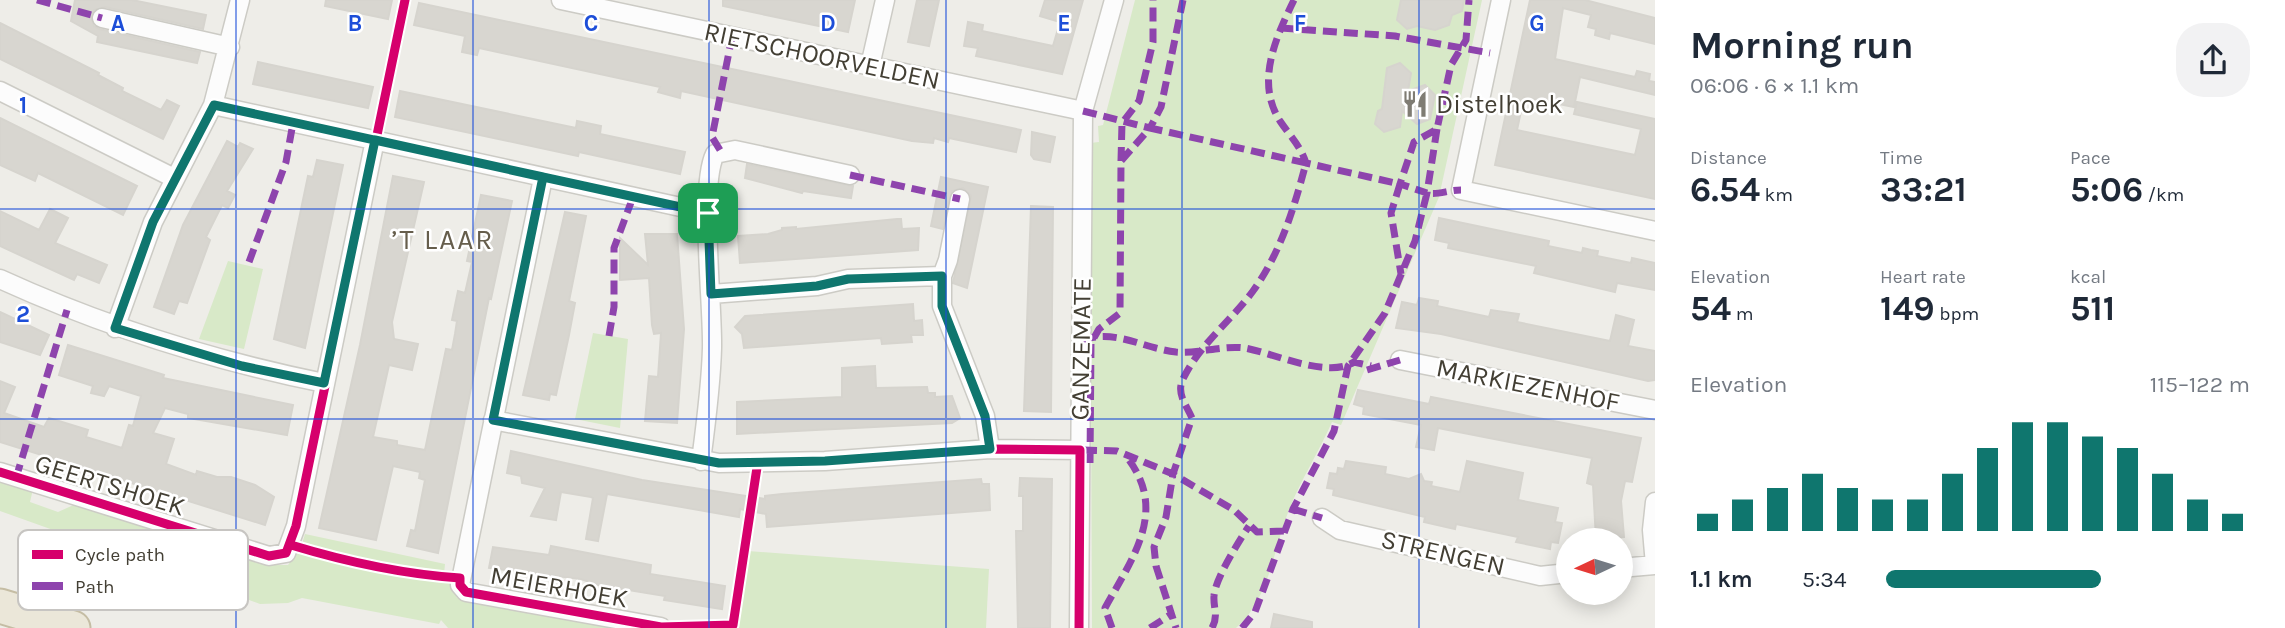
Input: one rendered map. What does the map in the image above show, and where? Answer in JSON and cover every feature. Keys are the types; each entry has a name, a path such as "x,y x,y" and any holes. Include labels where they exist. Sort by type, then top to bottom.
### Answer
{"highway":[{"path":"0,606 73,628"}],"street":[{"path":"115,328 153,222 214,105 240,0"},
{"name":"RIETSCHOORVELDEN","path":"561,0 1083,111"},
{"path":"870,66 885,0"},
{"name":"GANZEMATE","path":"1079,628 1083,111 1114,0"},
{"path":"1502,0 1461,190 1655,231"},
{"path":"103,18 230,47"},
{"path":"0,91 174,178"},
{"path":"214,105 708,213"},
{"name":"GEERTSHOEK","path":"248,547 279,556 286,553 291,545 375,140"},
{"path":"701,461 710,394 711,294 708,213 712,159 720,150 735,150 850,175"},
{"name":"MEIERHOEK","path":"543,177 460,578 462,590 661,627"},
{"path":"960,199 948,260 942,276 942,306 985,416 990,449"},
{"path":"711,294 817,286 848,279 942,276"},
{"path":"0,279 67,310 115,328 242,366 324,383"},
{"name":"MARKIEZENHOF","path":"1400,360 1655,410"},
{"path":"493,420 701,461 825,461 990,449 1080,450"},
{"name":"GEERTSHOEK","path":"0,472 193,530"},
{"path":"1633,567 1655,565 1651,530 1655,502"},
{"name":"STRENGEN","path":"1322,517 1340,530 1540,576 1556,574"}],"green space":[{"path":"1135,0 1482,0 1439,197 1341,425 1332,422 1289,510 1263,588 1256,603 1236,628 1092,628 1090,143 1099,142 1098,126 1103,125"},
{"path":"228,261 263,269 244,349 199,339"},
{"path":"593,333 628,339 620,428 575,419"},
{"path":"0,478 33,489 30,502 58,512 78,503 164,530 53,530 0,511"},
{"path":"305,534 445,564 444,574 377,565 302,544"},
{"path":"298,551 370,570 451,581 457,598 628,628 448,628 441,620 439,624 302,598 288,603 260,604 248,600 248,557 275,565 288,565"},
{"path":"748,551 989,569 986,628 736,628"}],"building":[{"path":"75,0 132,0 206,15 203,29 105,7 94,10 91,16 94,26 99,29 200,52 197,63 97,42 98,36 71,21"},
{"path":"326,0 392,0 388,19 325,6"},
{"path":"723,0 855,0 848,32 723,6"},
{"path":"917,0 939,0 929,46 908,42"},
{"path":"1045,0 1083,0 1062,74 976,56 978,48 964,46 968,22 983,25 982,31 1053,46 1060,22 1040,16"},
{"path":"1401,0 1464,0 1462,11 1452,15 1449,25 1435,30 1417,26 1407,29 1397,20"},
{"path":"1530,0 1585,0 1655,18 1655,44 1610,33 1609,39 1595,35 1596,29 1588,27 1591,15 1563,8 1555,59 1635,77 1637,71 1650,74 1649,81 1655,82 1655,95 1580,77 1574,107 1524,97 1517,130 1635,155 1641,129 1574,114 1577,102 1655,119 1655,199 1495,165"},
{"path":"419,3 1021,130 1016,152 949,138 948,142 934,138 933,143 912,141 681,91 680,98 658,92 660,87 479,48 477,55 462,52 465,36 414,25"},
{"path":"0,23 99,73 98,75 123,88 122,91 161,110 167,100 179,106 163,139 0,59"},
{"path":"258,62 373,87 368,108 253,84"},
{"path":"1400,63 1411,73 1408,91 1425,85 1435,95 1430,119 1417,124 1402,111 1400,127 1384,132 1375,124 1378,111 1382,109 1387,68"},
{"path":"400,91 576,128 577,121 601,126 600,134 685,152 680,174 579,152 578,156 395,117"},
{"path":"0,118 137,186 123,215 38,173 35,181 0,165"},
{"path":"1032,132 1055,137 1050,162 1034,159 1031,155"},
{"path":"227,141 238,147 240,143 253,149 227,191 235,195 228,208 222,205 206,237 210,240 187,303 179,301 174,314 154,307 183,225"},
{"path":"317,160 343,165 305,348 274,339 308,176 313,177"},
{"path":"747,164 853,186 851,198 802,193 745,178"},
{"path":"393,176 424,182 392,322 394,339 418,344 412,370 389,365 373,437 397,441 397,445 425,450 446,349 452,350 457,321 452,320 458,291 465,293 472,262 467,261 481,195 512,201 491,299 489,298 438,553 407,546 411,530 415,531 425,480 419,478 420,472 393,466 376,540 319,528 360,345"},
{"path":"941,177 988,187 967,288 953,283 971,196 963,188 952,191 943,229 931,226"},
{"path":"1031,206 1053,207 1051,412 1024,411"},
{"path":"50,209 68,218 55,243 107,265 99,283 77,274 74,280 0,246 0,211 39,230"},
{"path":"565,212 586,216 569,301 575,303 569,335 556,395 550,394 549,400 523,395"},
{"path":"1439,218 1549,241 1548,246 1582,253 1583,248 1598,251 1597,256 1631,263 1632,258 1655,263 1655,290 1617,283 1615,292 1534,273 1536,266 1448,248 1449,243 1435,240"},
{"path":"901,219 902,229 919,228 918,250 740,263 738,236 768,234 782,228"},
{"path":"645,234 677,234 684,329 677,423 645,421 649,376 658,377 661,333 654,334 652,325 649,278 620,280 620,238 648,265"},
{"path":"1419,298 1438,301 1437,306 1489,317 1491,310 1519,314 1517,322 1610,341 1616,315 1634,320 1628,346 1655,351 1655,380 1648,381 1441,334 1396,328 1402,302 1417,305"},
{"path":"913,304 914,321 922,320 923,335 911,335 912,342 882,344 881,338 744,348 742,334 735,327 745,316"},
{"path":"0,312 49,335 40,355 0,342"},
{"path":"68,345 164,375 163,378 293,405 287,435 188,418 188,414 165,408 153,433 174,439 166,464 196,475 197,471 217,477 231,477 255,485 274,497 265,525 0,442 0,381 15,387 4,413 44,427 49,418 88,430 86,437 122,448 129,425 133,426 141,396 109,386 104,396 91,393 93,386 59,375"},
{"path":"875,366 876,388 927,387 928,393 935,393 935,397 952,396 960,418 952,423 737,434 737,402 842,397 842,368"},
{"path":"1358,390 1429,404 1431,397 1641,438 1632,482 1625,481 1621,501 1623,528 1595,528 1593,485 1587,483 1592,458 1438,428 1434,450 1416,447 1421,425 1363,414 1364,407 1354,404"},
{"path":"511,451 642,480 765,499 765,496 782,494 981,479 982,484 989,484 990,510 767,527 766,514 740,509 739,517 607,494 598,541 586,539 593,498 591,497 561,492 556,520 531,516 545,488 522,483 521,476 507,473"},
{"path":"1346,461 1386,467 1385,474 1409,479 1421,474 1424,481 1432,482 1431,486 1460,492 1467,461 1523,473 1518,500 1558,508 1555,522 1562,523 1561,528 1556,528 1556,543 1551,542 1550,549 1516,542 1518,537 1456,524 1455,529 1424,522 1425,517 1333,495 1334,489 1327,488 1330,473 1337,474 1338,468 1344,469"},
{"path":"1020,478 1052,479 1050,628 1018,628 1016,531 1023,531"},
{"path":"551,546 651,565 650,574 725,586 722,609 664,600 665,596 598,585 581,579 489,568 493,547 549,555"},
{"path":"1274,614 1312,622 1312,628 1271,628"}],"marked path":[{"path":"37,0 102,18"},
{"path":"1121,161 1122,123 1139,101 1153,42 1153,0"},
{"path":"1083,111 1150,128 1161,107 1183,0"},
{"path":"1294,0 1271,60 1269,91 1273,106 1306,163 1400,184 1391,213 1401,274"},
{"path":"1437,129 1427,193 1400,184 1414,142 1437,129 1451,65 1466,40 1469,0"},
{"path":"1281,28 1395,36 1490,53"},
{"path":"720,150 712,137 732,37"},
{"path":"249,262 286,162 293,123"},
{"path":"1090,463 1091,343 1099,329 1120,313 1121,161 1150,128 1306,163 1286,229 1263,276 1244,302 1206,344 1181,384 1183,399 1192,418 1173,474 1166,517 1154,547 1156,566 1176,628"},
{"path":"850,175 960,199"},
{"path":"1242,628 1255,612 1293,509 1334,431 1348,366 1385,313 1415,241 1427,193 1461,190"},
{"path":"609,336 614,307 614,248 633,197"},
{"path":"16,478 67,310"},
{"path":"1082,340 1095,337 1118,338 1176,352 1245,348 1315,366 1330,368 1354,362 1371,366"},
{"path":"1367,370 1400,360"},
{"path":"1083,450 1117,451 1173,474 1234,510 1257,532 1285,531"},
{"path":"1112,628 1105,608 1135,552 1146,514 1145,495 1139,476 1126,456"},
{"path":"1293,509 1322,518"},
{"path":"1212,628 1218,580 1249,526"},
{"path":"1150,628 1170,615"}],"cycle path":[{"path":"248,549 269,556 286,553 296,526 405,0"},
{"path":"291,545 374,566 460,578 460,585 466,592 661,627 733,625 758,461 825,461 990,449 1080,450 1079,628"},
{"path":"0,472 186,530"}],"place":[{"name":"Distelhoek","path":"1415,104"}],"district":[{"name":"’T LAAR","path":"443,239"}],"route":[{"path":"708,213 375,140 293,123 214,105 153,222 115,328 242,366 324,383 375,140 543,177 493,420 719,463 825,461 990,449 985,416 942,306 942,276 848,279 817,286 711,294 708,213"}]}
